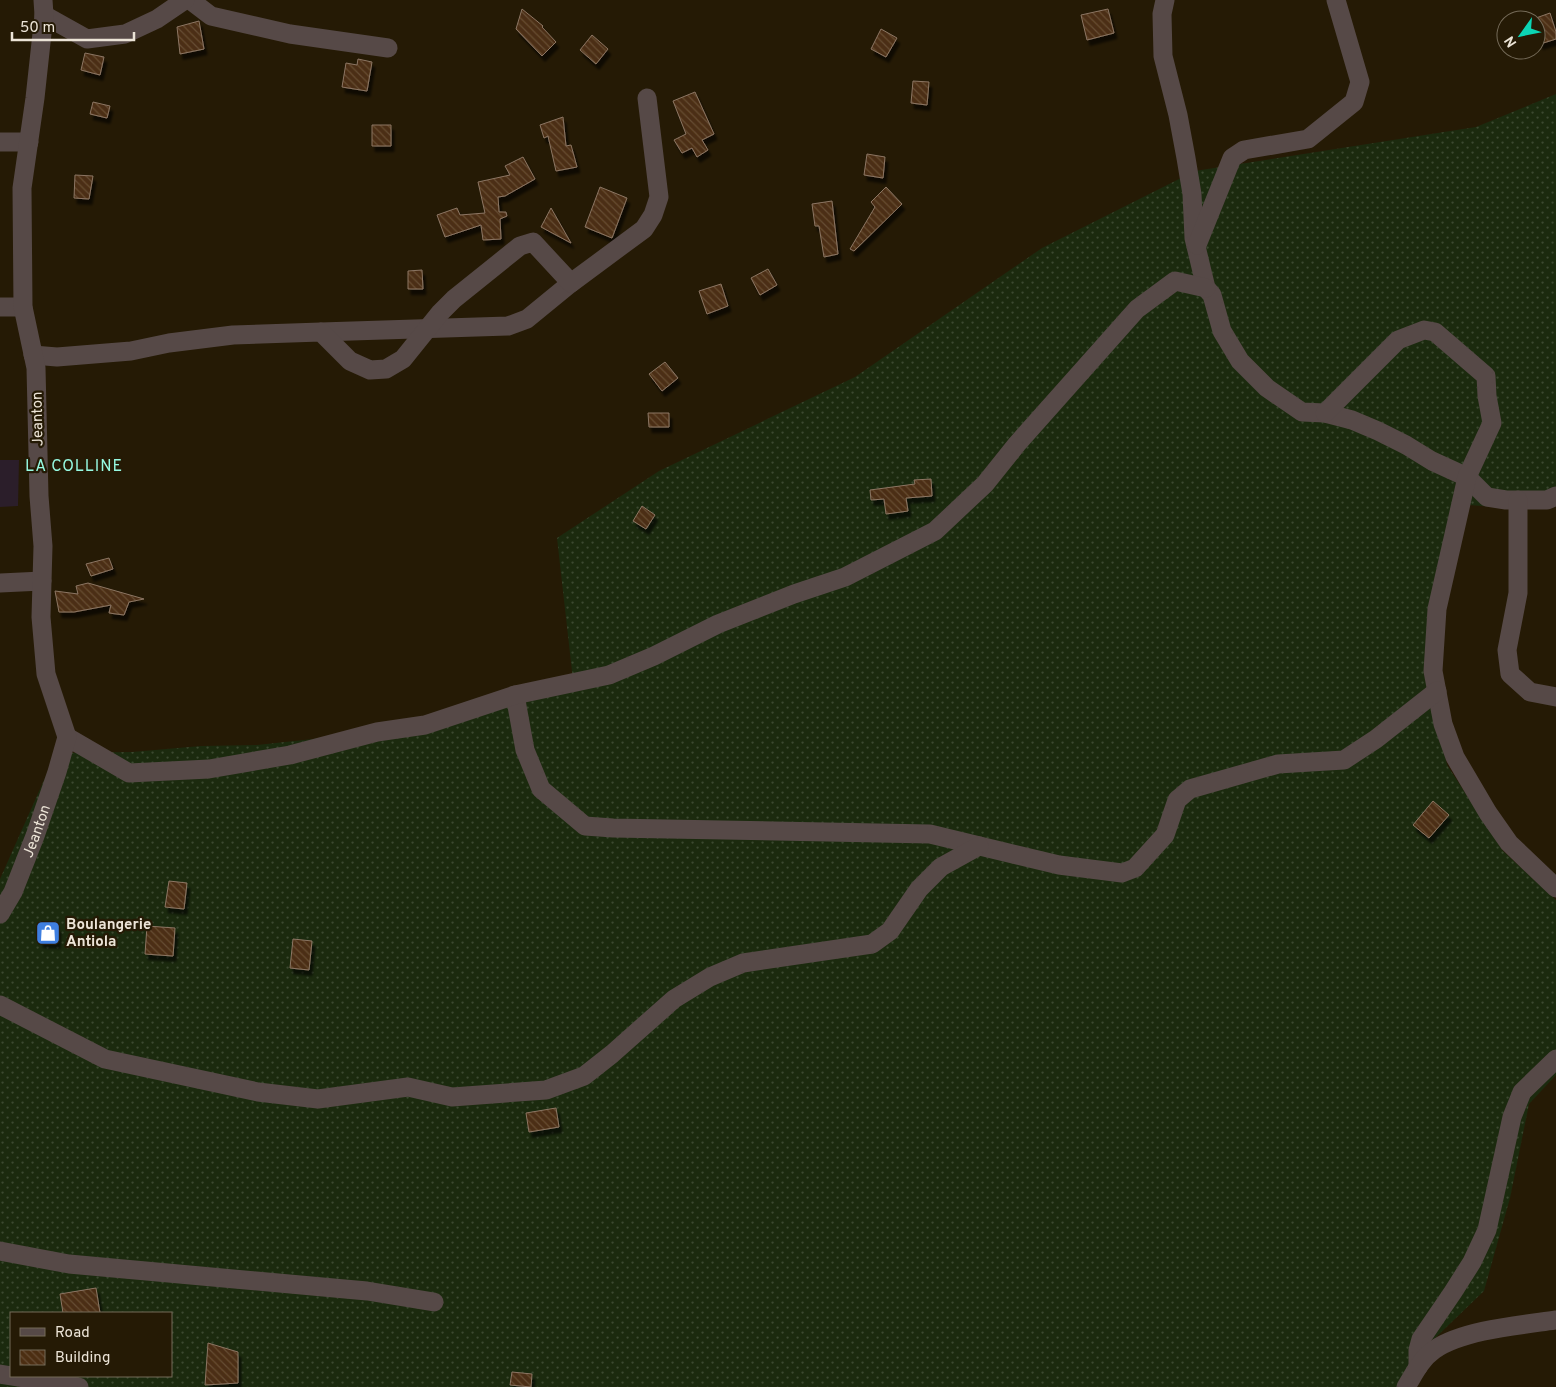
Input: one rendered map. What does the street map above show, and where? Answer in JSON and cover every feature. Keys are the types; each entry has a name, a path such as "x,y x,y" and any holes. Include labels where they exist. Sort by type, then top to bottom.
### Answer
{"street":[{"path":"43,8 87,39 125,34 157,19 185,0"},
{"path":"190,0 211,16 290,34 388,48"},
{"path":"1165,0 1162,14 1163,56 1178,115 1186,158 1192,194 1194,238 1206,288 1212,294 1222,331 1240,361 1267,388 1302,412 1325,413 1352,420 1378,431 1432,461 1467,477 1487,497 1547,500 1556,496"},
{"path":"1196,246 1232,158 1244,150 1308,140 1354,102 1360,82 1336,0"},
{"name":"Jeanton","path":"0,914 6,891 35,836 67,737 46,674 42,617 43,546 39,496 36,368 23,307 22,188 35,98 43,8"},
{"path":"33,355 57,356 131,351 233,334 427,329 518,324 527,319 571,282 644,229 653,216 659,197 647,98"},
{"path":"0,142 29,142"},
{"path":"321,332 350,361 370,370 386,370 403,359 454,299 520,246 533,242 571,282"},
{"path":"67,737 129,773 209,769 290,755 377,732 426,725 515,695 609,674 654,656 718,624 794,594 845,577 935,531 985,484 1017,444 1137,309 1174,281 1206,288"},
{"path":"0,307 23,307"},
{"path":"1325,413 1398,340 1424,330 1435,332 1486,376 1487,396 1492,423 1467,477 1437,610 1433,671 1443,724 1455,757 1488,814 1509,843 1556,888"},
{"path":"1518,500 1518,593 1507,650 1510,674 1530,692 1556,697"},
{"path":"0,582 42,581"},
{"path":"515,695 524,750 541,789 585,826 930,834 1059,865 1122,873 1135,868 1165,835 1177,800 1190,789 1278,764 1344,760 1376,739 1437,691"},
{"path":"0,1005 105,1059 258,1092 318,1099 408,1087 452,1096 546,1090 584,1076 674,999 710,977 743,963 872,944 890,932 919,889 941,867 979,846"},
{"path":"1418,1367 1418,1350 1421,1339 1472,1262 1487,1230 1512,1117 1522,1092 1556,1059"},
{"path":"0,1251 69,1264 367,1291 434,1302"},
{"path":"1406,1387 1418,1367 1432,1351 1450,1341 1490,1330 1556,1320"},
{"path":"18,1377 79,1387"}],"shaded area":[{"path":"0,460 19,460 18,506 0,507"}],"green space":[{"path":"1556,94 1556,492 1519,509 1457,504 1429,681 1447,765 1503,851 1556,900 1556,1075 1529,1104 1510,1198 1484,1291 1431,1342 1413,1387 0,1387 0,879 56,753 132,752 201,746 257,745 313,739 406,722 573,680 557,538 659,471 855,377 1042,248 1195,171 1476,127"}],"building":[{"path":"522,9 543,26 556,42 542,56 516,29"},
{"path":"1108,9 1114,33 1087,40 1081,15"},
{"path":"1550,13 1556,32 1556,39 1546,42 1546,14"},
{"path":"199,21 204,49 180,54 177,27"},
{"path":"881,29 897,38 886,57 871,49"},
{"path":"592,35 608,49 596,64 580,50"},
{"path":"85,53 104,57 100,75 81,70"},
{"path":"358,59 372,62 367,91 342,87 346,63 357,65"},
{"path":"913,81 929,82 927,105 911,103"},
{"path":"695,92 714,134 702,140 708,150 697,157 692,148 682,153 674,140 686,134 673,101"},
{"path":"93,102 110,106 107,118 90,114"},
{"path":"563,117 566,146 571,145 577,167 556,171 548,136 544,138 540,125"},
{"path":"372,125 391,125 391,146 372,146"},
{"path":"867,154 885,157 883,178 864,175"},
{"path":"523,157 535,179 505,196 498,197 499,212 506,212 507,216 500,219 501,239 483,240 481,225 445,237 437,215 457,208 460,215 485,213 478,182 510,175 505,166"},
{"path":"75,175 93,176 89,199 74,198"},
{"path":"600,187 627,198 612,238 585,227"},
{"path":"886,187 902,204 854,251 850,249 875,207 871,202"},
{"path":"832,201 838,254 824,257 819,226 815,226 812,204"},
{"path":"551,208 571,243 541,227"},
{"path":"768,269 777,285 760,295 751,278"},
{"path":"422,270 423,289 408,289 408,271"},
{"path":"721,284 728,306 707,314 699,291"},
{"path":"665,362 678,378 662,391 649,374"},
{"path":"648,413 669,413 669,427 649,427"},
{"path":"931,479 932,496 906,498 908,511 886,514 884,499 871,500 870,490 915,484 914,480"},
{"path":"642,506 655,515 646,529 633,521"},
{"path":"109,558 113,569 91,576 86,564"},
{"path":"88,583 144,599 129,602 124,615 109,613 111,605 74,612 59,612 55,591 78,594 76,586"},
{"path":"1433,801 1449,815 1429,838 1413,825"},
{"path":"169,881 187,883 184,909 165,907"},
{"path":"41,926 58,927 57,943 40,942"},
{"path":"147,926 175,928 173,956 145,954"},
{"path":"293,939 312,941 309,970 290,968"},
{"path":"556,1108 559,1127 529,1132 526,1113"},
{"path":"96,1288 100,1312 63,1312 60,1294"},
{"path":"208,1343 238,1352 238,1383 205,1385"},
{"path":"512,1372 532,1374 531,1387 510,1385"}],"place":[{"name":"Boulangerie Antiola","path":"48,933"}],"district":[{"name":"LA COLLINE","path":"74,465"}]}
